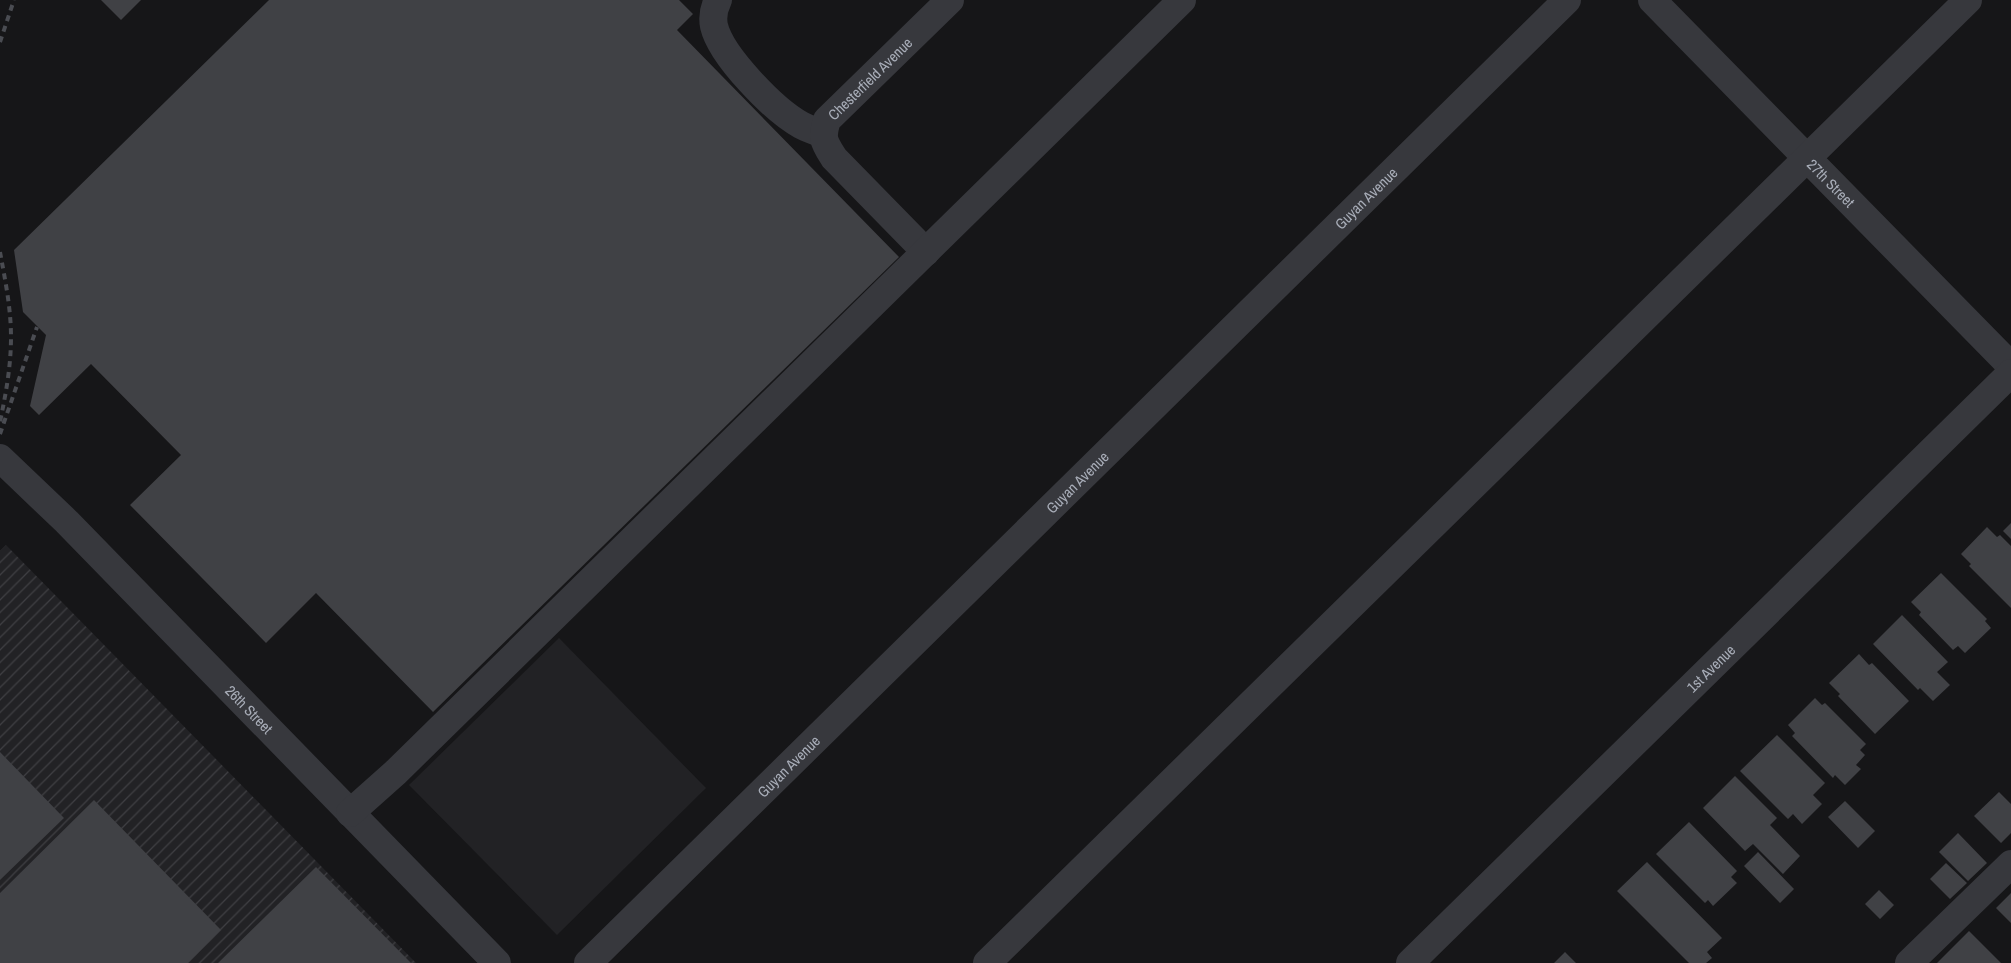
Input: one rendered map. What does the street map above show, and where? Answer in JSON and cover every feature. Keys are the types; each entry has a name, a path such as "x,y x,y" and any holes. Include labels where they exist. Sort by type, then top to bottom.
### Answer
{"street":[{"path":"718,0 714,10 714,25 720,41 730,58 784,113 802,125 823,134"},
{"name":"Chesterfield Avenue","path":"926,252 834,158 826,145 823,134 827,120 950,0"},
{"path":"350,813 403,765 1182,0"},
{"name":"Guyan Avenue","path":"588,963 1567,0"},
{"name":"27th Street","path":"1652,0 2011,366"},
{"path":"987,963 1968,0"},
{"name":"1st Avenue","path":"1410,963 2011,373"},
{"name":"26th Street","path":"0,458 67,522 497,963"},
{"path":"1909,963 2011,864"}],"shaded area":[{"path":"6,545 416,963 0,963 0,551"},
{"path":"559,638 706,788 557,935 409,785"}],"building":[{"path":"101,0 141,0 121,20"},
{"path":"269,0 679,0 693,14 677,30 899,257 433,712 316,593 266,643 130,505 181,455 91,364 39,415 30,406 46,335 23,312 14,250"},
{"path":"2011,523 2011,539 2003,531"},
{"path":"1987,527 1997,537 2000,535 2011,546 2011,608 1969,566 1971,564 1961,554"},
{"path":"1941,573 1987,619 1985,621 1991,628 1965,653 1958,646 1953,650 1919,615 1921,612 1911,602"},
{"path":"1902,615 1948,662 1937,672 1950,685 1933,701 1920,688 1918,690 1873,644"},
{"path":"1859,654 1869,665 1872,663 1909,701 1875,734 1838,696 1840,694 1829,683"},
{"path":"1815,698 1822,705 1825,703 1866,744 1860,750 1865,755 1856,765 1861,769 1845,785 1835,775 1833,778 1792,736 1795,733 1788,725"},
{"path":"1777,735 1825,783 1813,795 1822,804 1802,824 1793,814 1788,819 1740,771"},
{"path":"0,752 64,818 0,880"},
{"path":"1735,776 1777,818 1770,825 1800,856 1783,874 1753,844 1745,851 1703,808"},
{"path":"1999,792 2011,804 2011,833 2001,843 1974,816"},
{"path":"94,800 221,930 188,963 0,963 0,893"},
{"path":"1845,801 1875,831 1858,848 1828,817"},
{"path":"1689,822 1737,871 1731,877 1737,883 1713,906 1708,900 1705,903 1656,854"},
{"path":"1958,833 1987,863 1968,881 1939,852"},
{"path":"1758,852 1794,889 1780,903 1744,866"},
{"path":"1647,862 1722,938 1707,952 1712,958 1706,963 1689,963 1617,891"},
{"path":"1946,863 1967,883 1950,899 1930,879"},
{"path":"316,867 411,963 218,963"},
{"path":"1879,890 1894,905 1880,919 1865,904"},
{"path":"2011,893 2011,923 1996,908"},
{"path":"1969,931 2001,963 1937,963"},
{"path":"1565,952 1576,963 1554,963"}],"railway":[{"path":"0,42 14,0"},
{"path":"0,252 11,326 8,379 0,422"},
{"path":"0,434 37,327"}]}
